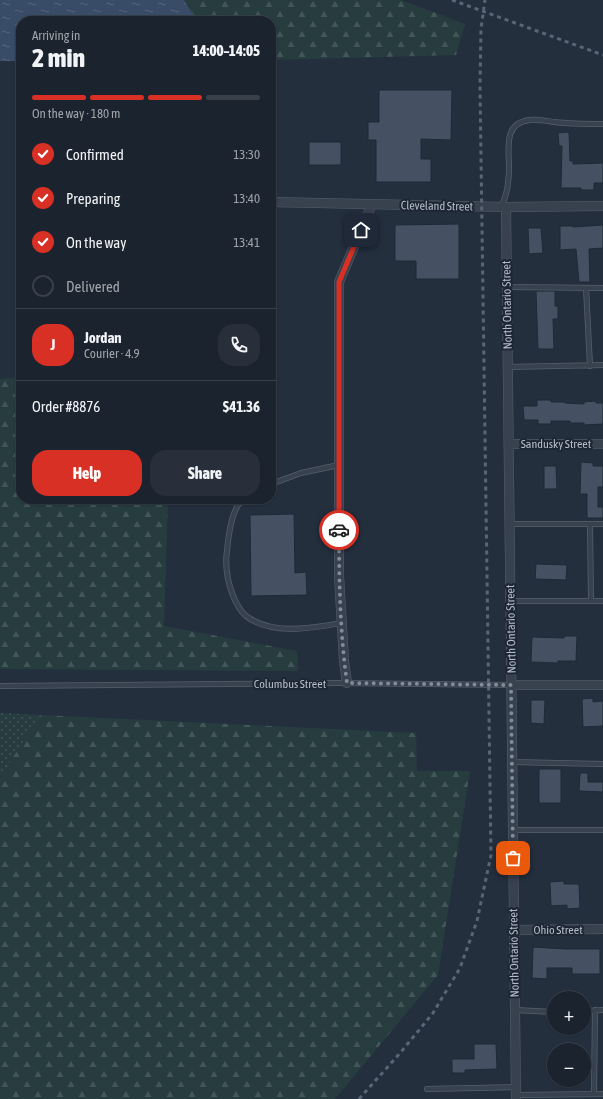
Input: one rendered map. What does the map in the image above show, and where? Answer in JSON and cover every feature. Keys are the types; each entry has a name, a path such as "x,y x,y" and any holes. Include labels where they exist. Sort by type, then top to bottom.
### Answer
{"street":[{"name":"Cleveland Street","path":"276,202 503,207 603,206"},
{"path":"347,683 341,623 339,576 339,282 372,204"},
{"name":"North Ontario Street","path":"503,207 507,287 516,1093"},
{"name":"Sandusky Street","path":"509,444 603,444"},
{"name":"Columbus Street","path":"511,685 603,685"},
{"name":"Ohio Street","path":"514,930 603,929"}],"lane":[{"path":"503,207 509,171 508,145 511,131 516,125 530,120 603,124"},
{"path":"507,287 603,288"},
{"path":"586,288 590,366"},
{"path":"508,367 603,365"},
{"path":"276,482 301,473 339,465"},
{"path":"240,504 236,509 228,541 226,562 229,585 236,604 246,615 261,624 286,629 312,628 341,623"},
{"path":"510,524 603,524"},
{"path":"590,524 591,601"},
{"path":"510,601 603,601"},
{"name":"Columbus Street","path":"0,686 347,683 511,685"},
{"path":"512,762 603,764"},
{"path":"513,830 603,830"},
{"path":"515,1010 547,1012"},
{"path":"591,1010 603,1010"},
{"path":"594,1094 595,1010"},
{"path":"427,1089 516,1093 603,1094"}],"green space":[{"path":"184,0 401,0 465,24 456,55 276,60 276,16 194,16"},
{"path":"16,377 16,504 168,504 164,626 297,651 298,671 0,669 0,379"},
{"path":"0,713 40,715 0,778"},
{"path":"40,715 416,733 417,771 470,771 438,975 335,1099 0,1099 0,778"}],"water":[{"path":"0,0 184,0 194,16 16,16 16,61 0,61"}],"building":[{"path":"379,90 452,90 451,140 421,139 421,159 431,159 431,182 376,182 376,140 368,140 368,122 379,122"},
{"path":"569,132 570,161 573,161 573,164 603,163 603,183 594,183 594,190 581,190 581,188 561,188 562,146 559,146 558,133"},
{"path":"309,142 341,142 341,165 309,165"},
{"path":"459,224 459,279 416,279 416,261 395,261 395,225"},
{"path":"603,225 603,248 589,249 590,282 579,282 576,249 560,250 560,226 573,227"},
{"path":"528,228 541,228 543,253 529,254"},
{"path":"536,291 555,291 555,306 558,306 558,319 553,319 554,349 538,349"},
{"path":"537,400 584,404 584,402 596,401 596,403 603,403 603,424 584,425 584,423 570,423 570,421 551,421 551,424 538,424 538,420 524,420 523,406 537,406"},
{"path":"581,462 593,463 593,466 603,466 603,487 598,487 598,507 603,507 603,518 587,518 587,494 580,494"},
{"path":"544,466 556,466 557,489 544,489"},
{"path":"294,514 295,573 306,572 307,595 251,596 250,515"},
{"path":"536,564 567,565 566,580 535,579"},
{"path":"564,636 577,636 576,661 558,661 558,663 531,662 532,637 564,638"},
{"path":"593,698 593,702 603,701 603,726 583,727 582,699"},
{"path":"531,700 545,700 544,724 531,723"},
{"path":"539,769 561,769 561,803 539,803"},
{"path":"580,773 588,773 588,782 603,782 603,792 579,791"},
{"path":"564,881 564,884 579,884 580,908 567,909 567,905 551,906 550,882"},
{"path":"533,947 600,949 600,974 572,974 572,968 547,968 547,979 532,978"},
{"path":"474,1044 496,1044 497,1069 465,1070 465,1073 452,1073 452,1059 474,1059"}],"railway":[{"path":"452,0 603,55"},
{"path":"359,1099 433,1013 460,968 477,921 491,855 480,87 481,29 485,0"}],"way so far":[{"path":"339,530 339,576 344,661 347,683 489,686 511,685 513,858"}],"route":[{"path":"339,530 339,282 361,230"}]}
